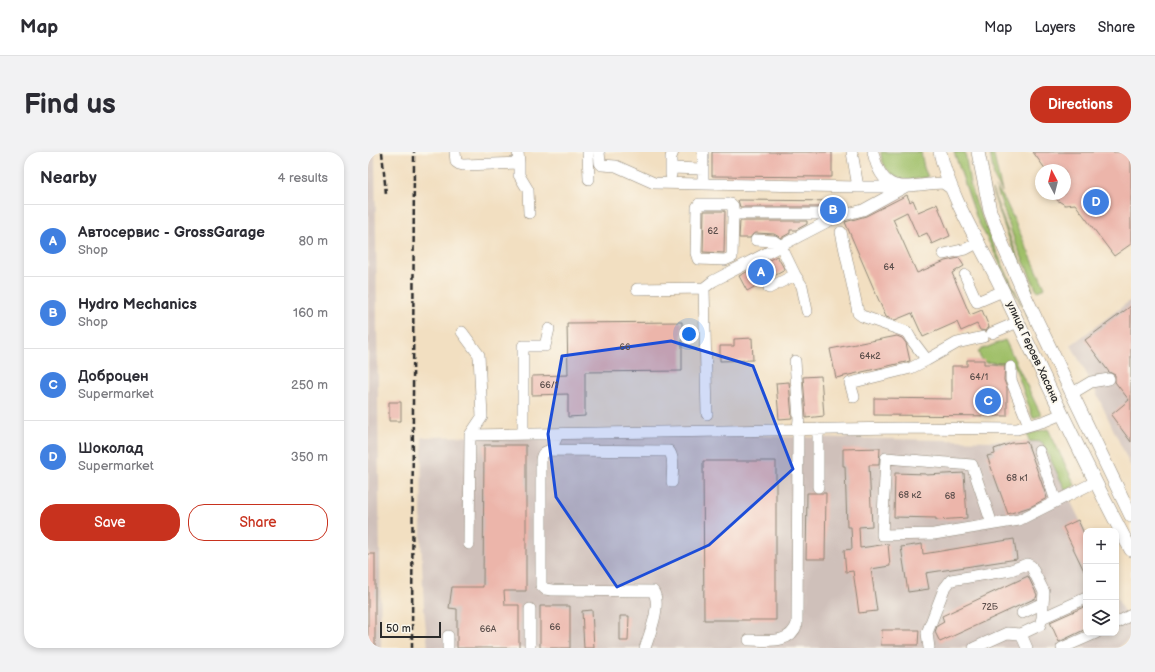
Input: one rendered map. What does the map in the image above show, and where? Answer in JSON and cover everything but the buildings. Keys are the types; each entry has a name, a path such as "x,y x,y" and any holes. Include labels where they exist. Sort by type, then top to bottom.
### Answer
{"main road":[{"name":"улица Героев Хасана","path":"940,152 953,190 1004,291 1095,482 1131,550"},
{"path":"949,152 962,194 966,217"},
{"path":"969,152 978,189 990,211"},
{"name":"улица Героев Хасана","path":"978,152 990,211 1002,243 1027,300 1131,516"}],"lane":[{"path":"455,152 456,162 459,164 519,157 519,175 528,190 529,213"},
{"path":"588,152 589,179"},
{"path":"599,152 600,163 602,165 616,166 654,183 858,187 905,187 943,183 953,190"},
{"path":"671,184 671,157 673,152"},
{"path":"703,152 703,184"},
{"path":"852,152 858,187"},
{"path":"873,152 876,166 885,180 894,185 905,187"},
{"path":"671,168 703,169"},
{"path":"637,289 704,288 713,281 836,217 863,210 905,187"},
{"path":"699,204 731,204 733,206 733,214 732,257 725,260 698,259 696,253 697,207 699,204"},
{"path":"733,214 822,214 836,217"},
{"path":"841,232 858,313 862,316 907,332 927,360"},
{"path":"756,240 774,240 781,246 802,286 807,312"},
{"path":"944,254 966,249 978,242"},
{"path":"769,288 795,275"},
{"path":"965,275 977,302 1004,291"},
{"path":"704,288 707,414"},
{"path":"854,397 850,382 910,368 957,343 988,335 1018,322"},
{"path":"523,434 522,346 545,346 549,329"},
{"path":"462,332 479,355 482,417 470,435 469,544"},
{"path":"749,640 777,640 788,638 794,632 797,624 799,419 795,361"},
{"path":"1011,367 1011,380 1029,426"},
{"path":"1072,394 1092,382 1109,379"},
{"path":"470,435 901,428 1017,429 1045,421 1062,414"},
{"path":"818,429 818,487"},
{"path":"664,432 664,451"},
{"path":"551,450 558,434"},
{"path":"645,648 656,611 656,599 653,591 552,590 545,589 541,584 541,460 544,452 551,450 669,451 672,454 672,482"},
{"path":"1039,451 1056,501"},
{"path":"992,524 972,465 886,458 882,535 934,534 1019,520 1095,482"},
{"path":"929,648 927,633 944,589 951,580 1011,570 1027,564 1031,566 1044,592 1040,625 1021,634 1007,633 974,648"},
{"path":"1042,618 1083,599"},
{"path":"1022,613 1043,604"},
{"path":"530,610 530,648"},
{"path":"1119,621 1131,615"},
{"path":"1021,634 1027,648"},
{"path":"448,636 448,648"},
{"path":"1062,648 1089,636"}],"highlighted area":[{"path":"671,341 753,366 793,469 709,545 617,587 556,497 548,434 562,356"}],"shaded area":[{"path":"368,152 375,152 381,648 368,648"},
{"path":"1131,300 1131,467 1091,382 1071,345"},
{"path":"652,434 1042,442 1084,528 1083,636 1119,636 1119,602 1131,627 1131,638 1118,648 428,648 424,610 421,537 422,437"}],"green space":[{"path":"881,152 921,152 924,168 928,177 906,180 896,177 885,166"},
{"path":"954,152 965,152 970,185 977,206 997,253 1029,320 977,219"},
{"path":"990,152 993,152 1002,192 994,177"},
{"path":"996,187 1005,200 1045,288 1037,291 1015,242"},
{"path":"992,190 1033,291 1030,289 1014,252"},
{"path":"1005,340 1041,415 1033,418 1014,364 982,362 978,351"},
{"path":"1048,429 1075,485 1066,491 1042,442 1029,441 1027,434"}],"railway":[{"path":"382,152 386,194"},
{"path":"412,648 414,152"}],"place":[{"name":"Шоколад","path":"1096,202"},
{"name":"Hydro Mechanics","path":"833,210"},
{"name":"Автосервис - GrossGarage","path":"761,272"},
{"name":"Доброцен","path":"988,401"}]}
